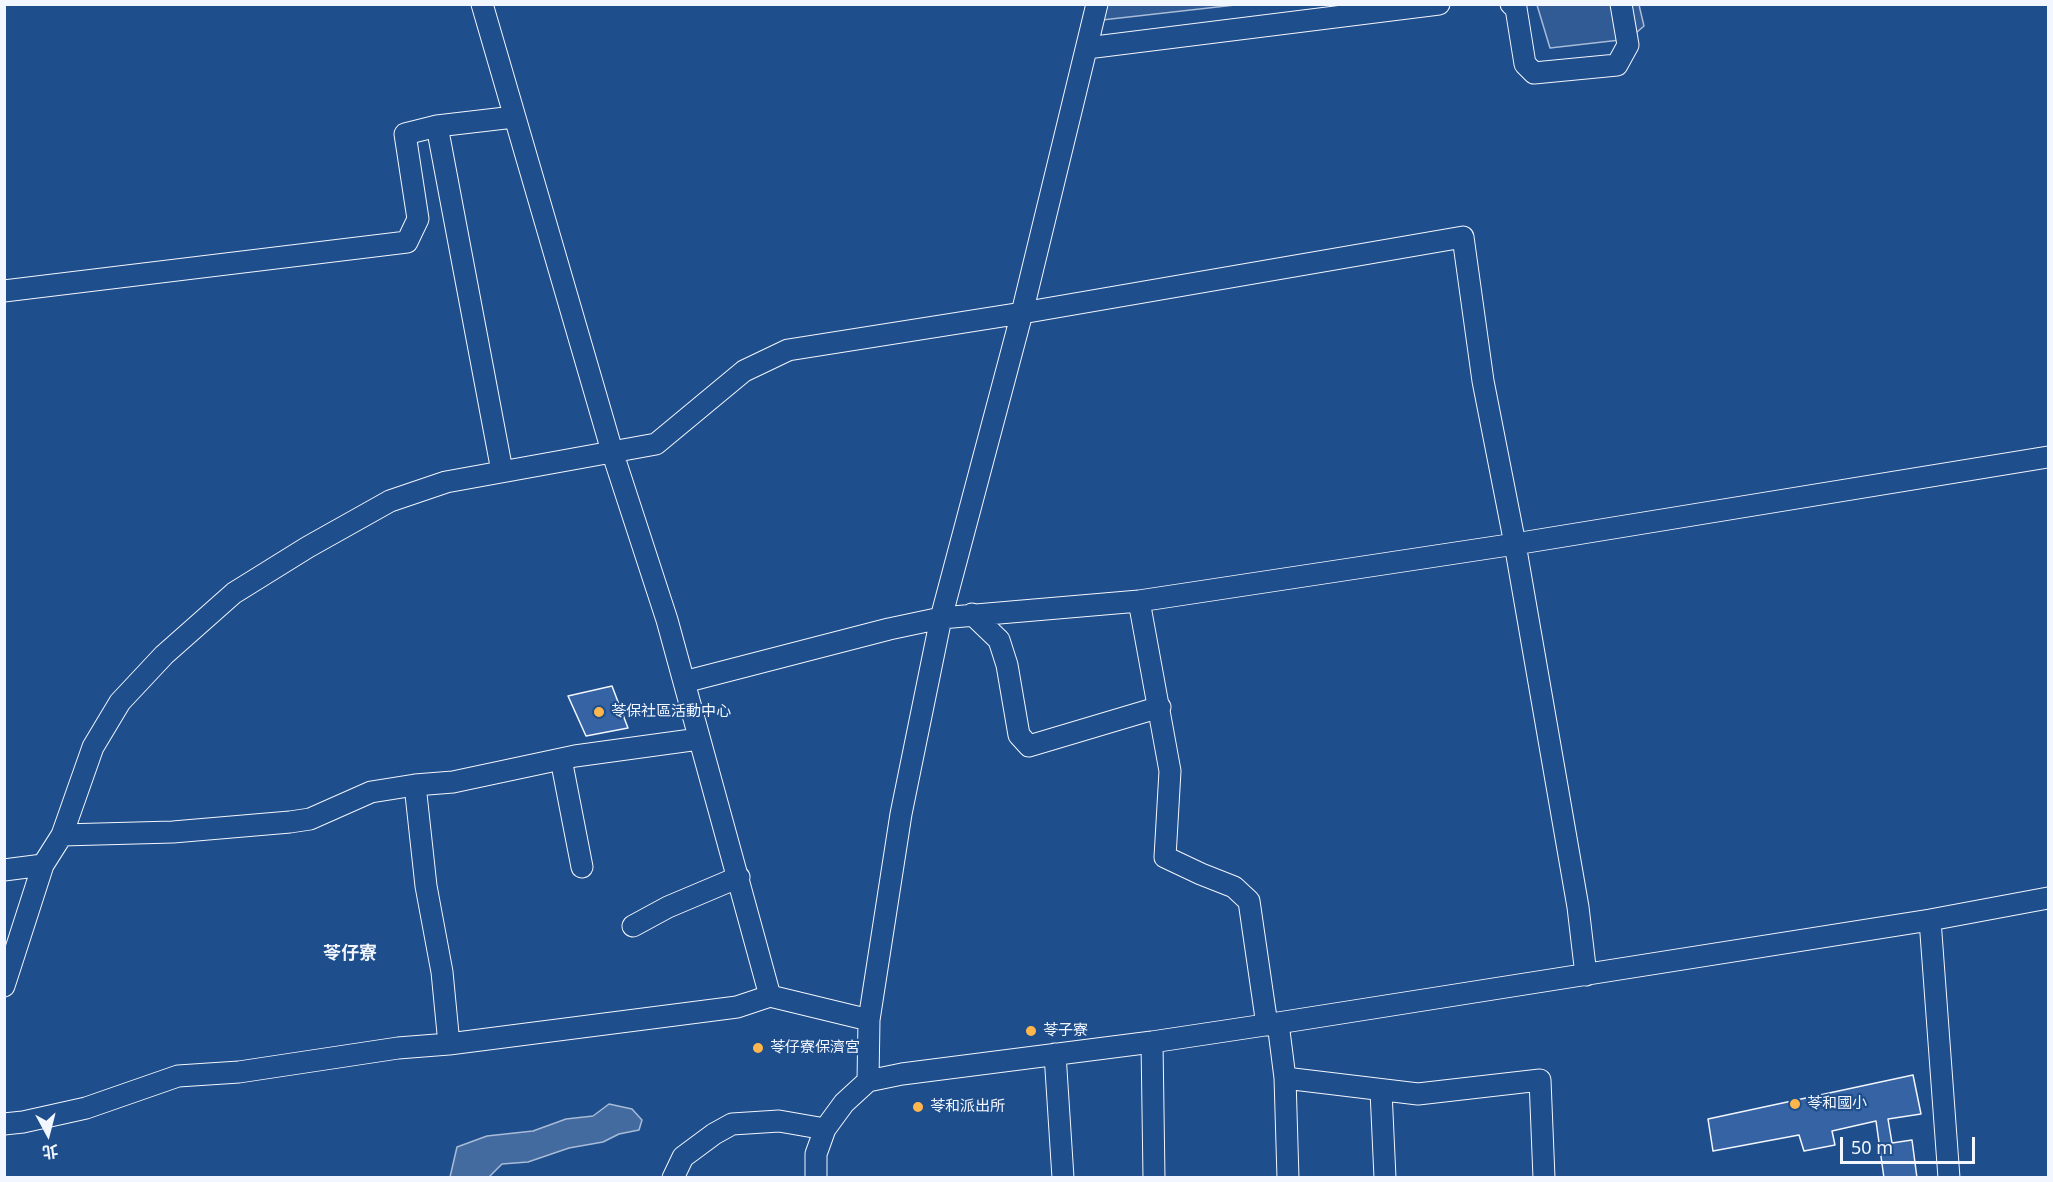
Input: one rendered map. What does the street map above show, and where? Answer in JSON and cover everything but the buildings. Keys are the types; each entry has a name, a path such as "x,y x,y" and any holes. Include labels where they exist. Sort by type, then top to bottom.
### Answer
{"street":[{"path":"482,4 612,451 650,564 739,877 770,996"},
{"path":"868,1081 869,1020 901,814 941,618 1022,313 1097,4"},
{"path":"1087,48 1439,4"},
{"path":"1511,4 1516,8 1525,64 1534,73 1617,65 1629,45 1621,4"},
{"path":"4,291 407,242 418,219 405,134 437,126 514,117"},
{"path":"437,126 502,471"},
{"path":"4,986 43,865 62,835 93,747 120,702 164,655 234,593 308,547 390,501 446,482 656,444 744,371 789,350 1022,313 1463,237 1483,381 1515,544 1578,907 1586,975"},
{"path":"684,682 941,618 1102,606 1139,601 1515,544 2049,457"},
{"path":"1139,601 1170,771 1165,857 1234,887 1249,901 1285,1078 1288,1178"},
{"path":"972,614 999,640 1007,665 1018,735 1029,746 1160,707"},
{"path":"62,835 173,832 272,825 310,819 371,792 453,782 561,759 699,739"},
{"path":"561,759 582,867"},
{"path":"415,785 426,886 442,972 449,1044"},
{"path":"4,870 43,865"},
{"path":"633,926 668,907 739,877"},
{"path":"816,1178 816,1154 825,1129 844,1102 868,1081 902,1074 1273,1024 1930,920 2049,898"},
{"path":"1930,920 1949,1178"},
{"path":"4,1124 86,1108 178,1076 239,1072 398,1048 449,1044 737,1007 770,996 869,1020"},
{"path":"1152,1042 1154,1178"},
{"path":"1055,1054 1064,1178"},
{"path":"1285,1078 1418,1094 1540,1080 1544,1178"},
{"path":"1381,1091 1385,1178"},
{"path":"673,1178 683,1157 732,1124 779,1121 825,1129"}],"shaded area":[{"path":"1106,5 1235,5 1102,20"},
{"path":"1537,5 1639,5 1644,26 1629,39 1550,48"},
{"path":"609,1104 632,1109 642,1120 639,1130 619,1134 603,1142 569,1148 528,1162 502,1164 489,1177 450,1177 457,1147 487,1136 533,1131 566,1119 593,1116"}],"place":[{"name":"苓保社區活動中心","path":"599,712"},
{"name":"苓子寮","path":"1031,1031"},
{"name":"苓仔寮保濟宮","path":"758,1048"},
{"name":"苓和國小","path":"1795,1104"},
{"name":"苓和派出所","path":"918,1107"}],"district":[{"name":"苓仔寮","path":"350,954"}]}
